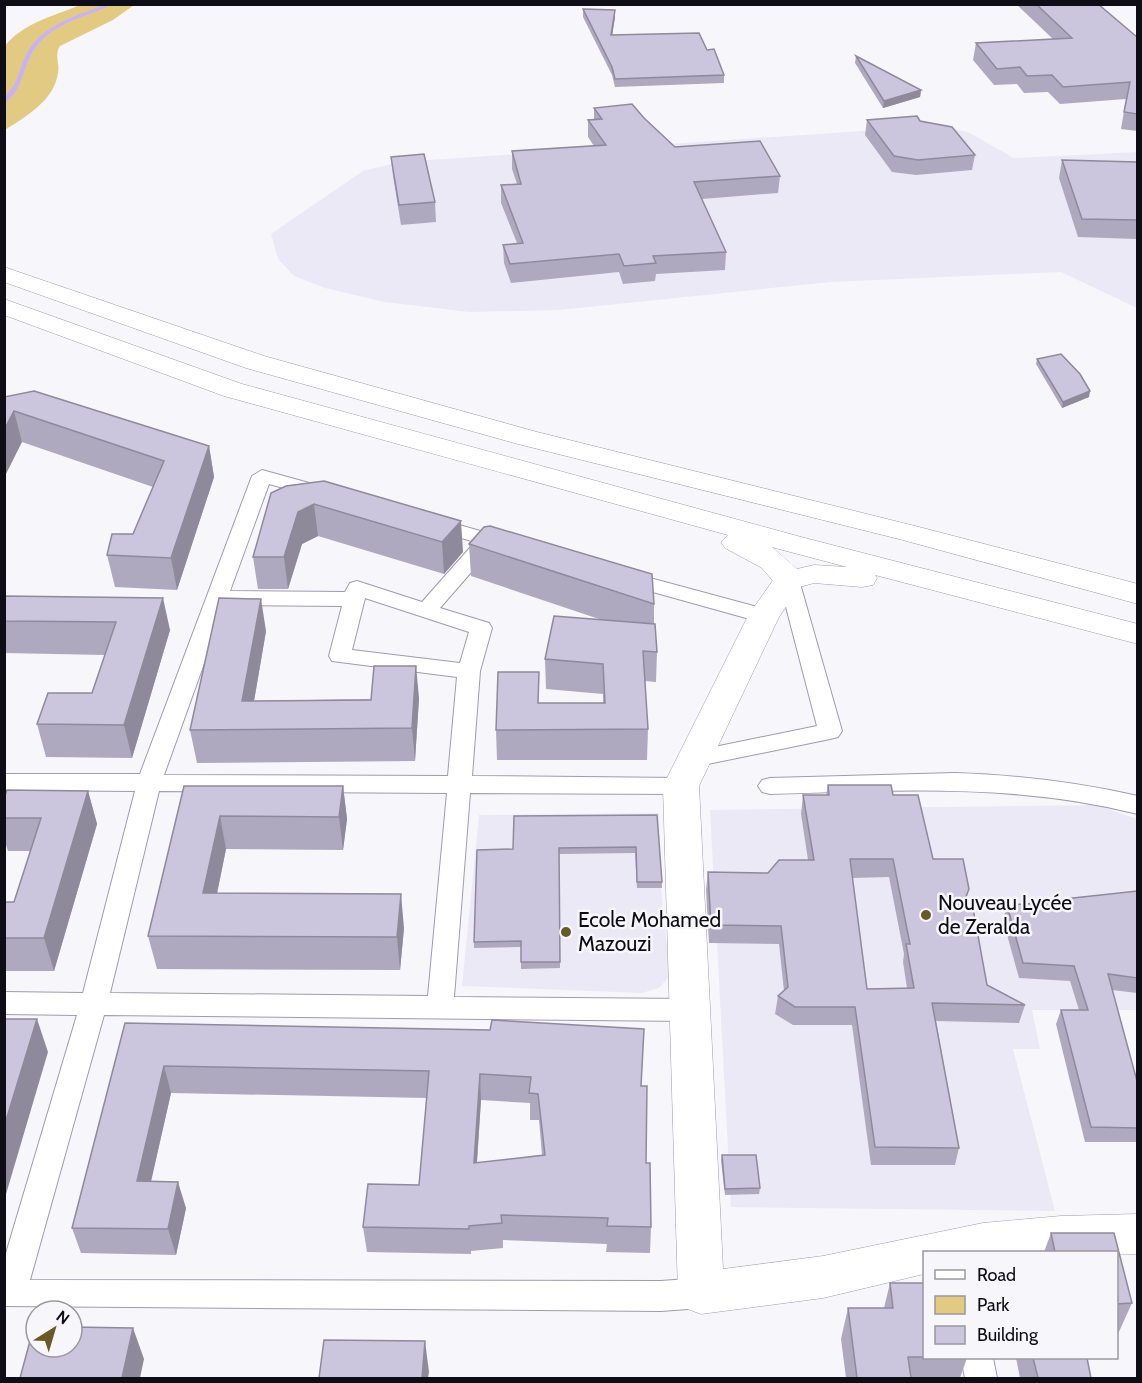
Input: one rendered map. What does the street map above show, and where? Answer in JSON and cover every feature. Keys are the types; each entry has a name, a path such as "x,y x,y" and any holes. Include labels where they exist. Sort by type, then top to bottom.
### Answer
{"main road":[{"path":"4,274 255,362 528,438 909,533 1137,594"},
{"path":"4,306 233,390 1137,634"},
{"path":"661,507 758,552 785,571 789,580"},
{"path":"923,1256 823,1276 701,1293 691,1010 687,772 765,616 789,580 814,574 840,575 993,595"},
{"path":"951,1251 1078,1235 1137,1234"}],"street":[{"path":"353,501 262,476 149,782 93,1006 7,1294 661,1296 701,1293"},
{"path":"410,517 535,552"},
{"path":"426,610 489,539"},
{"path":"604,571 765,616"},
{"path":"4,782 459,784 687,772 830,731 789,580"},
{"path":"440,1008 469,671 481,628 357,588 340,656 469,671"},
{"path":"217,598 354,599"},
{"path":"770,786 1003,782 1060,788 1137,806"},
{"path":"4,1003 93,1006 691,1010"},
{"path":"977,1359 981,1378"}],"shaded area":[{"path":"936,126 968,132 1014,158 1137,152 1137,308 1061,272 831,282 559,310 469,312 384,302 325,288 294,276 278,259 271,234 363,171 399,162"},
{"name":"Nouveau Lycée de Zeralda","path":"1097,805 1137,819 1137,1010 1032,1010 1040,1049 1013,1049 1055,1211 731,1207 710,810"},
{"name":"Ecole Mohamed Mazouzi","path":"659,813 661,888 670,976 659,988 642,993 462,986 479,815"}],"green space":[{"path":"80,5 134,5 113,20 60,46 57,53 58,73 51,92 38,107 5,130 5,46 12,38 30,26"}],"building":[{"path":"1036,4 1098,4 1137,37 1137,114 1124,112 1130,82 1063,87 1052,75 1027,76 1020,67 997,69 976,43 1072,38"},
{"path":"583,9 615,10 611,35 699,33 707,50 714,49 724,75 615,79 612,67"},
{"path":"856,56 921,90 884,101"},
{"path":"632,104 675,147 760,141 780,176 694,182 726,252 653,256 656,263 624,266 619,254 510,264 503,245 523,243 501,185 521,184 512,151 606,145 588,120 602,119 594,108"},
{"path":"917,116 920,121 952,127 975,155 918,160 894,156 867,120"},
{"path":"424,154 435,202 399,205 391,157"},
{"path":"1062,160 1137,162 1137,220 1082,219"},
{"path":"1061,354 1080,374 1090,391 1063,402 1037,359"},
{"path":"34,391 209,446 171,558 107,555 112,534 133,534 164,461 14,411 4,430 4,397"},
{"path":"324,481 461,521 442,542 314,504 298,512 284,557 253,557 271,493 286,486"},
{"path":"490,526 652,574 654,604 469,544 484,527"},
{"path":"4,596 163,598 124,725 37,724 48,693 92,693 116,622 4,621"},
{"path":"219,598 261,599 242,701 371,700 374,666 416,666 412,728 190,730"},
{"path":"554,616 655,624 657,652 643,651 648,729 496,730 498,672 539,672 538,703 605,703 603,664 545,659"},
{"path":"828,785 891,785 893,795 918,795 933,859 963,859 969,889 963,904 972,903 987,985 1025,1005 932,1003 959,1148 875,1147 855,1007 795,1007 778,996 788,987 781,926 711,925 708,872 768,873 779,860 814,860 803,795 829,795","holes":["850,859 893,859 910,944 906,944 914,988 867,989"]},
{"path":"184,786 343,786 339,817 220,816 203,893 401,894 397,937 148,936"},
{"path":"7,790 88,791 44,938 4,938 4,902 14,902 41,818 4,818 4,798"},
{"path":"657,815 662,882 637,882 636,847 559,848 560,962 521,962 521,941 474,942 477,850 513,849 514,816"},
{"path":"1137,891 1137,978 1108,974 1137,1081 1137,1128 1091,1127 1061,1010 1088,1010 1074,966 1023,963 1007,905 1055,902 1055,900"},
{"path":"4,1019 37,1019 4,1127"},
{"path":"492,1020 644,1029 641,1086 647,1086 646,1163 650,1163 651,1227 607,1226 608,1218 501,1215 502,1223 469,1226 469,1229 363,1227 368,1184 419,1185 429,1071 164,1066 137,1181 178,1182 168,1229 72,1228 125,1023 490,1030","holes":["480,1074 531,1077 529,1093 538,1094 545,1155 474,1163"]},
{"path":"722,1155 756,1155 760,1188 725,1189"},
{"path":"1051,1233 1114,1233 1132,1303 1118,1304 1118,1251 1055,1251"},
{"path":"890,1283 923,1283 923,1357 908,1357 911,1378 857,1378 848,1308 893,1308"},
{"path":"84,1327 133,1328 122,1378 20,1378 25,1359 84,1359"},
{"path":"324,1340 425,1341 422,1378 319,1378"},
{"path":"1033,1359 1087,1359 1091,1378 1038,1378"}],"waterway":[{"path":"4,102 15,89 29,53 41,38 59,26 111,4"}],"place":[{"name":"Nouveau Lycée de Zeralda","path":"926,915"},
{"name":"Ecole Mohamed Mazouzi","path":"566,932"}]}
